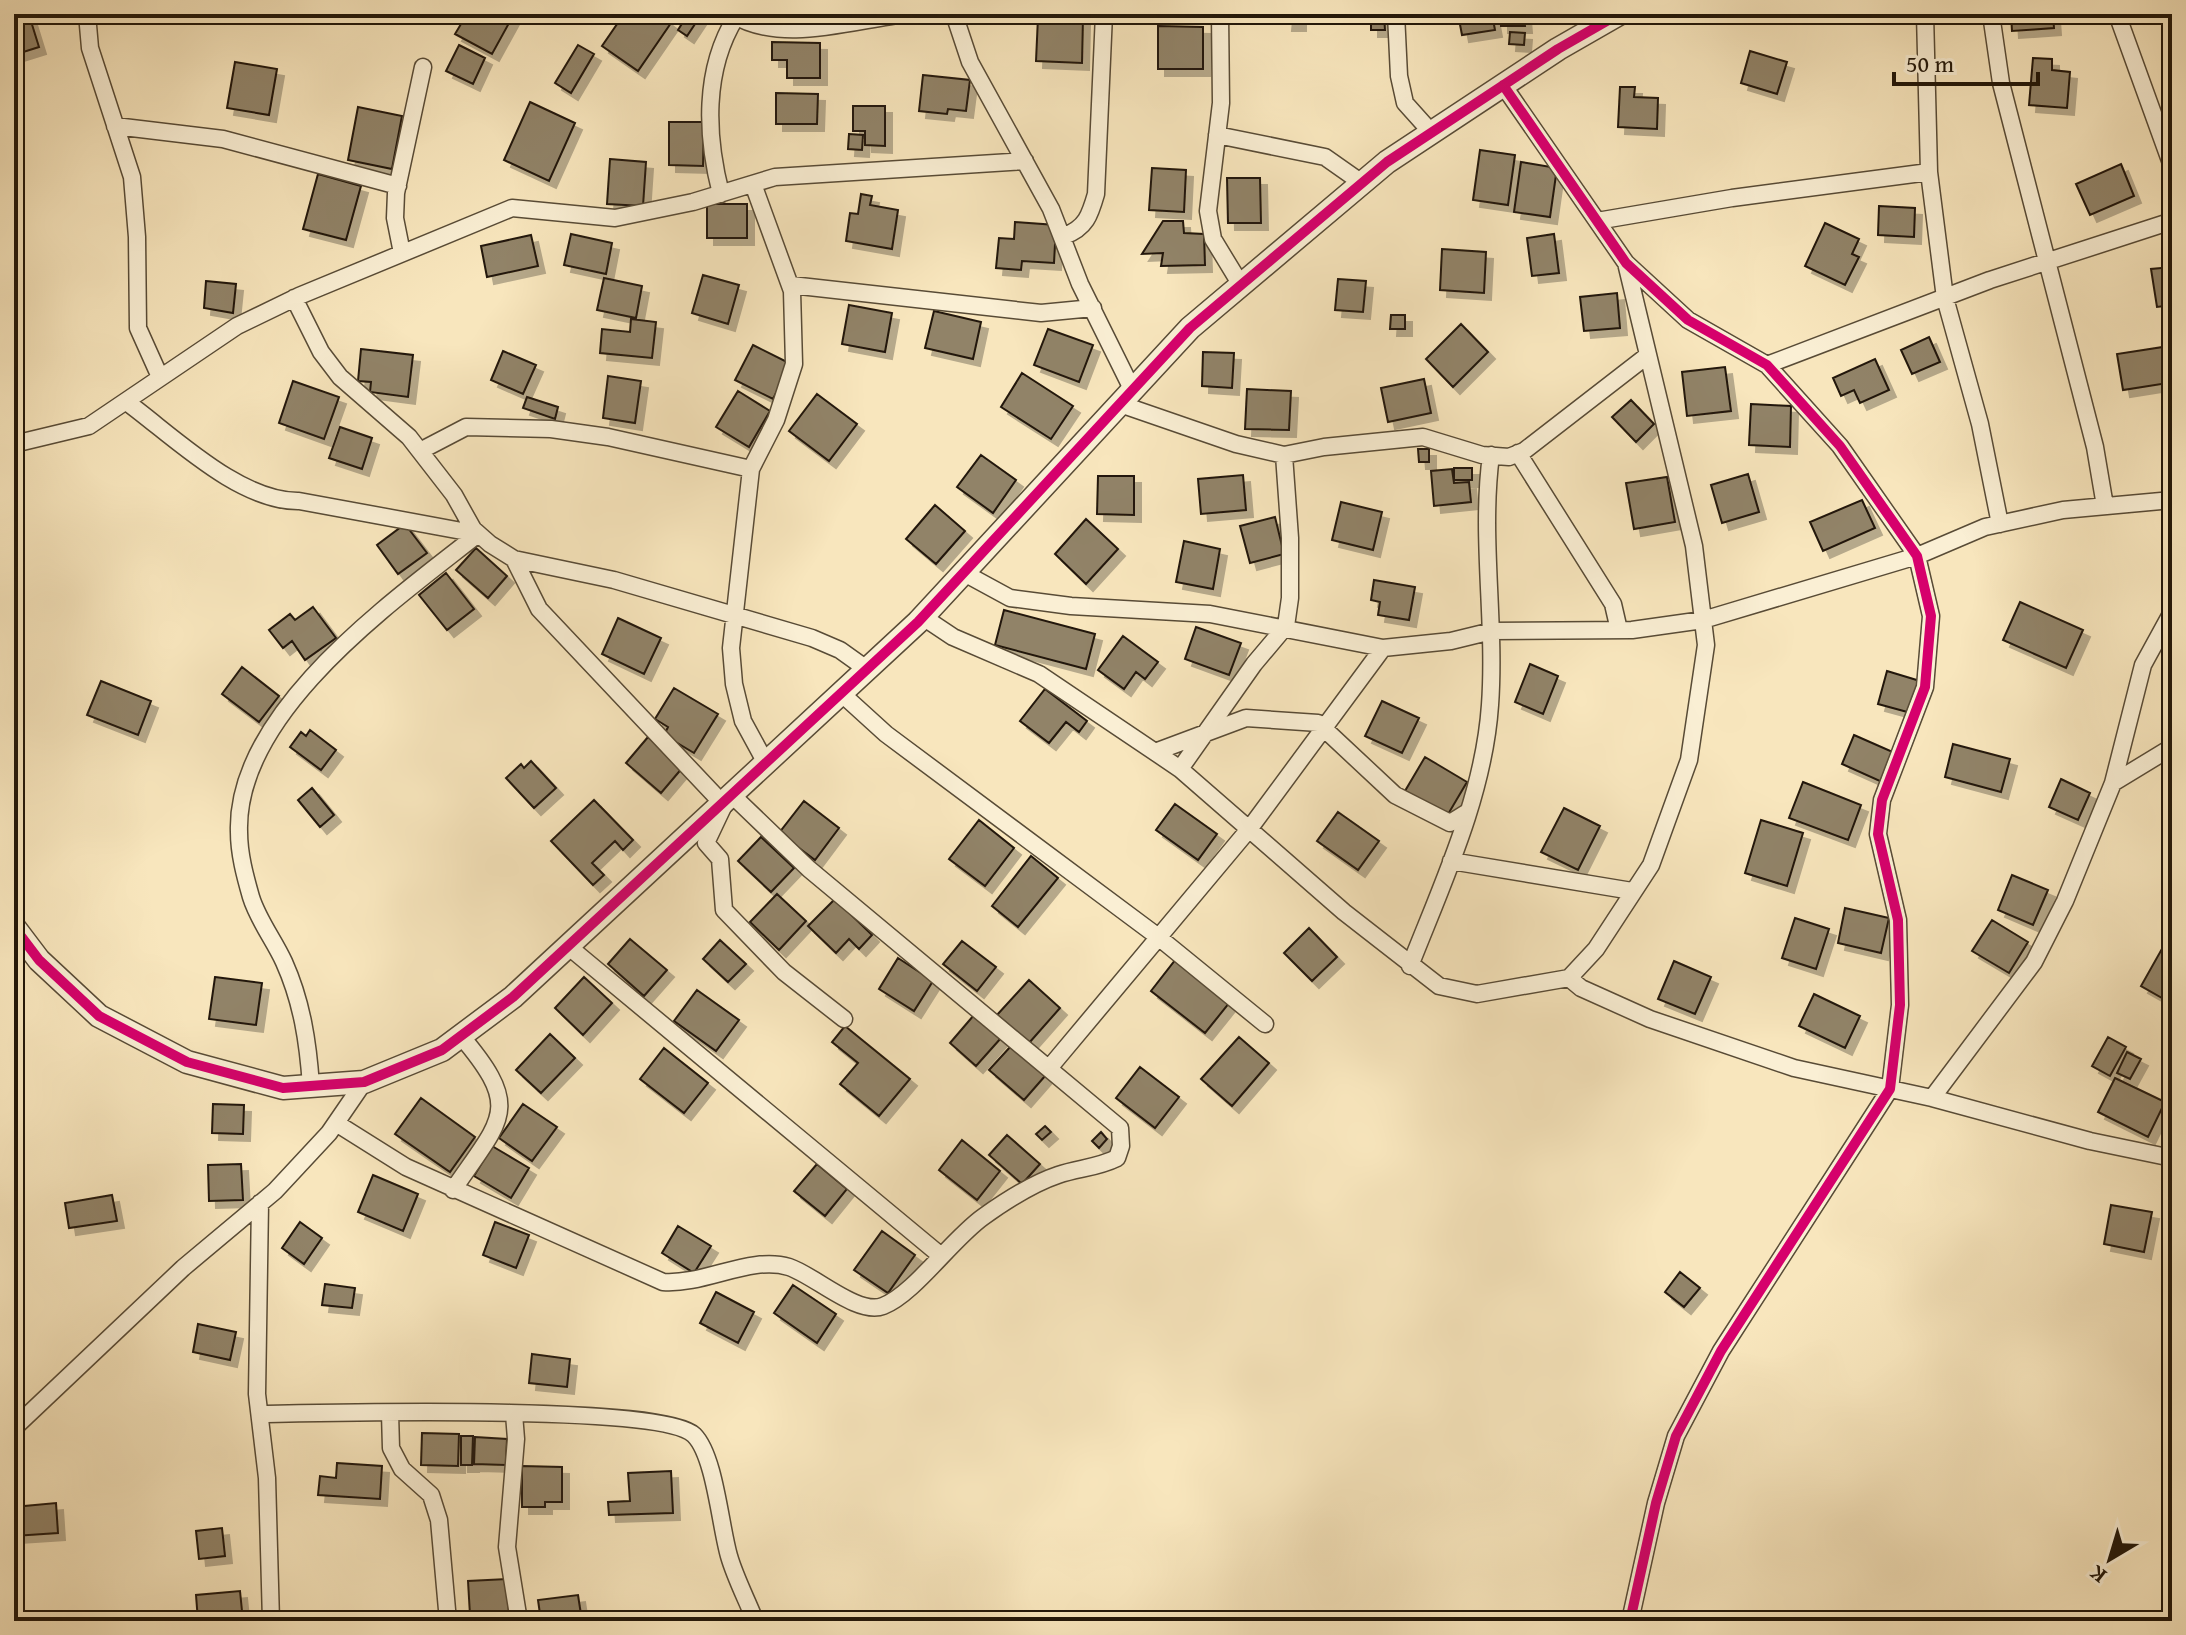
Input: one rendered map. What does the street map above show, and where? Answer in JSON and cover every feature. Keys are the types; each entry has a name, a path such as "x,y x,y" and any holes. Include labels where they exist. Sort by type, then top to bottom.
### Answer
{"street":[{"path":"87,14 90,48 132,177 137,237 138,328 160,377"},
{"path":"721,194 711,155 709,124 722,38 734,16 770,28 819,27 905,14"},
{"path":"954,14 970,62 1064,236 1126,397 1236,444 1284,455 1324,447 1423,437 1509,457 1648,355"},
{"path":"1064,236 1077,231 1089,219 1096,194 1104,14"},
{"path":"1220,14 1222,59 1208,211 1213,239 1241,285"},
{"path":"1396,14 1399,76 1405,103 1431,132"},
{"path":"14,927 39,960 99,1016 187,1062 283,1088 364,1082 442,1050 513,997 569,947 923,617 1190,328 1362,183 1431,132 1619,14"},
{"path":"1925,14 1929,172 1945,298 1980,424 2000,524"},
{"path":"1991,14 2001,83 2095,447 2105,506"},
{"path":"2117,14 2172,166"},
{"path":"402,253 395,218 398,186 423,67"},
{"path":"1503,85 1626,263 1688,320 1767,365 1840,446 1917,556 1931,616 1925,687 1882,800 1878,834 1898,920 1900,1005 1890,1089 1721,1351 1676,1436 1656,1503 1630,1621"},
{"path":"115,126 223,139 398,186"},
{"path":"1217,135 1325,157 1362,183"},
{"path":"14,444 89,426 128,403 160,377 237,326 294,298 512,208 615,218 721,194 775,177 1025,161"},
{"path":"1597,221 1732,198 1929,172"},
{"path":"753,184 791,285 794,364 776,420 751,469 741,585 733,614 734,684 743,721 767,765"},
{"path":"1767,365 1945,298 2172,221"},
{"path":"923,617 953,637 1039,674 1180,769 1410,966 1439,986 1477,994 1569,978 1596,949 1651,865 1689,760 1706,645 1694,546 1626,263"},
{"path":"791,285 1041,313 1093,308"},
{"path":"294,298 321,352 340,377 376,406 420,451 454,495 478,534 514,559 614,580 812,638 840,650 868,670"},
{"path":"128,403 246,489 279,502 299,501 478,534"},
{"path":"420,451 466,427 551,429 608,437 751,469"},
{"path":"1518,453 1613,604 1619,630"},
{"path":"1180,769 1254,664 1286,626 1290,568 1284,455"},
{"path":"1410,966 1451,861 1484,760 1492,631 1486,522 1491,455"},
{"path":"964,573 1010,598 1071,606 1210,614 1286,626 1383,648 1451,641 1492,631 1619,630 1703,620 1917,556 2000,524 2063,510 2172,500"},
{"path":"311,1086 304,1019 284,961 252,901 242,862 238,829 245,790 275,723 334,654 405,589 478,534"},
{"path":"336,1123 406,1167 453,1190 663,1282 686,1284 761,1264 789,1267 862,1307 881,1307 901,1296 940,1255 986,1215 1057,1175 1100,1167 1117,1158 1121,1146 1120,1128 728,800 539,609 514,559"},
{"path":"1932,1098 2034,962 2090,845 2113,783 2143,665 2172,612"},
{"path":"1050,1067 1250,828 1383,648"},
{"path":"842,694 886,734 1157,936 1265,1024"},
{"path":"1155,752 1246,718 1318,723 1395,795 1450,823 1466,813"},
{"path":"2113,783 2172,747"},
{"path":"728,800 706,843 720,859 724,910 784,972 844,1019"},
{"path":"1451,861 1632,891"},
{"path":"569,947 940,1255"},
{"path":"1569,978 1581,988 1650,1019 1794,1068 1932,1098 2090,1141 2172,1158"},
{"path":"453,1190 500,1115 500,1092 491,1071 461,1036"},
{"path":"14,1428 183,1268 260,1203 336,1123 364,1082"},
{"path":"260,1203 257,1273 260,1414 267,1478 271,1621"},
{"path":"14,1407 43,1400"},
{"path":"390,1413 391,1448 402,1469 431,1495 439,1520 448,1621"},
{"path":"260,1414 514,1414 659,1421 692,1432 704,1448 730,1559 754,1618"},
{"path":"514,1414 516,1439 507,1547 519,1621"}],"building":[{"path":"467,14 514,14 492,54 455,34"},
{"path":"624,14 659,14 671,23 638,71 602,46"},
{"path":"688,14 699,18 687,36 678,30"},
{"path":"1286,14 1299,14 1299,24 1285,24"},
{"path":"1458,14 1492,14 1495,30 1462,35"},
{"path":"1501,14 1524,14 1525,26 1501,26"},
{"path":"2011,14 2053,14 2054,28 2012,31"},
{"path":"1371,15 1384,15 1385,30 1371,30"},
{"path":"1038,17 1083,18 1082,63 1036,61"},
{"path":"30,18 39,47 14,55 14,23"},
{"path":"1158,26 1203,27 1203,69 1158,69"},
{"path":"1510,32 1525,33 1524,45 1509,44"},
{"path":"772,42 820,43 820,78 787,78 787,60 772,60"},
{"path":"459,45 485,58 473,84 446,71"},
{"path":"578,45 594,54 571,93 555,83"},
{"path":"1750,51 1787,62 1777,94 1741,83"},
{"path":"2033,58 2052,59 2052,70 2070,72 2067,108 2029,105"},
{"path":"235,62 277,69 269,115 227,108"},
{"path":"923,75 970,80 966,111 948,109 947,114 919,111"},
{"path":"1620,87 1635,87 1634,97 1658,98 1657,129 1618,127"},
{"path":"776,93 818,94 817,124 776,124"},
{"path":"530,102 575,123 549,181 504,160"},
{"path":"853,106 885,106 885,146 865,145 865,131 853,131"},
{"path":"358,107 402,116 392,169 348,160"},
{"path":"669,122 704,122 703,166 669,165"},
{"path":"849,134 863,135 862,150 848,149"},
{"path":"1480,150 1515,155 1508,205 1473,200"},
{"path":"610,159 646,162 643,206 607,204"},
{"path":"1521,162 1557,168 1550,217 1514,212"},
{"path":"2121,164 2134,196 2090,215 2076,184"},
{"path":"1152,168 1186,170 1184,212 1149,210"},
{"path":"318,174 361,186 346,240 303,229"},
{"path":"1227,178 1260,178 1261,223 1228,223"},
{"path":"861,194 872,196 870,205 898,210 892,249 846,241 850,213 858,214"},
{"path":"707,204 747,204 747,238 707,238"},
{"path":"1879,206 1915,208 1914,237 1878,235"},
{"path":"1163,221 1183,221 1184,233 1204,234 1205,265 1161,266 1163,253 1142,254"},
{"path":"1015,222 1056,225 1054,263 1022,261 1021,270 996,268 999,238 1014,239"},
{"path":"1825,223 1859,239 1852,254 1859,257 1845,285 1805,266"},
{"path":"571,234 612,243 606,274 564,265"},
{"path":"1554,234 1559,273 1532,276 1527,238"},
{"path":"531,235 538,266 487,277 481,246"},
{"path":"1442,249 1486,252 1484,293 1440,290"},
{"path":"2172,267 2172,305 2157,307 2151,269"},
{"path":"703,275 739,285 728,324 692,313"},
{"path":"604,278 642,286 636,318 597,310"},
{"path":"1338,279 1366,281 1363,312 1335,310"},
{"path":"206,281 236,284 233,313 204,308"},
{"path":"1617,293 1620,328 1584,331 1580,297"},
{"path":"849,305 892,313 885,352 842,344"},
{"path":"934,311 981,322 973,359 925,348"},
{"path":"1391,315 1405,315 1405,329 1390,329"},
{"path":"631,319 656,322 652,358 600,353 602,329 630,332"},
{"path":"1461,324 1488,352 1453,387 1426,359"},
{"path":"1048,329 1093,345 1079,382 1034,365"},
{"path":"1929,337 1940,362 1912,374 1901,350"},
{"path":"753,345 791,364 773,399 735,380"},
{"path":"2163,347 2168,383 2123,390 2117,354"},
{"path":"361,349 413,355 408,397 370,392 371,382 358,381"},
{"path":"503,351 536,365 523,394 491,380"},
{"path":"1203,352 1234,353 1232,388 1202,386"},
{"path":"1875,359 1889,390 1860,403 1854,390 1841,396 1833,378"},
{"path":"1725,367 1731,411 1687,416 1682,372"},
{"path":"1022,373 1073,406 1051,439 1001,407"},
{"path":"608,376 641,381 635,423 603,418"},
{"path":"1424,379 1431,413 1388,422 1381,388"},
{"path":"293,381 339,397 324,439 279,423"},
{"path":"1247,389 1291,391 1289,430 1245,429"},
{"path":"738,391 770,411 749,447 716,427"},
{"path":"817,394 857,424 829,461 789,431"},
{"path":"527,397 558,407 555,419 523,408"},
{"path":"1631,400 1654,424 1636,442 1612,417"},
{"path":"1751,404 1791,406 1790,447 1749,445"},
{"path":"340,427 372,438 362,469 329,458"},
{"path":"1418,449 1429,449 1429,462 1419,462"},
{"path":"981,455 1016,480 993,513 957,487"},
{"path":"1454,468 1472,468 1472,480 1454,480"},
{"path":"1452,469 1454,483 1469,482 1471,502 1434,506 1431,471"},
{"path":"1748,474 1759,512 1722,523 1711,485"},
{"path":"1243,475 1246,510 1201,514 1198,479"},
{"path":"1098,476 1134,476 1134,515 1097,514"},
{"path":"1667,477 1675,522 1634,529 1626,483"},
{"path":"1862,500 1875,528 1823,551 1810,522"},
{"path":"1341,502 1382,512 1373,550 1332,540"},
{"path":"935,505 965,531 936,564 906,539"},
{"path":"1275,517 1284,554 1250,563 1240,526"},
{"path":"1086,519 1118,549 1086,584 1055,554"},
{"path":"405,524 427,553 398,574 377,545"},
{"path":"1184,541 1220,549 1213,589 1176,582"},
{"path":"476,548 507,576 488,598 456,570"},
{"path":"446,573 474,609 447,630 419,595"},
{"path":"1374,580 1415,587 1409,620 1378,615 1380,602 1371,600"},
{"path":"2020,602 2083,630 2066,668 2003,640"},
{"path":"313,607 336,638 305,660 292,641 283,648 269,630 290,614 295,620"},
{"path":"1004,610 1095,634 1086,669 995,645"},
{"path":"618,618 661,638 644,674 602,654"},
{"path":"1196,627 1241,643 1229,675 1185,659"},
{"path":"1123,636 1158,662 1145,679 1136,672 1124,689 1098,670"},
{"path":"1530,664 1558,676 1543,714 1515,702"},
{"path":"242,667 279,696 259,722 222,694"},
{"path":"1887,671 1920,681 1911,713 1878,704"},
{"path":"101,681 151,701 138,735 87,715"},
{"path":"674,688 718,714 694,753 664,735 668,727 655,719"},
{"path":"1045,689 1087,721 1079,732 1066,722 1049,743 1020,721"},
{"path":"1382,701 1419,718 1402,753 1365,736"},
{"path":"310,730 336,750 321,770 290,747 301,732 306,736"},
{"path":"1854,735 1895,753 1882,782 1842,764"},
{"path":"648,737 683,767 661,793 626,763"},
{"path":"1953,744 2010,759 2001,792 1945,777"},
{"path":"1425,757 1467,782 1447,816 1405,791"},
{"path":"531,761 556,788 534,808 506,778 521,764 524,768"},
{"path":"2061,779 2090,793 2078,820 2049,807"},
{"path":"1803,782 1861,805 1848,840 1789,818"},
{"path":"312,788 334,815 320,827 298,800"},
{"path":"594,800 633,840 623,850 615,841 592,863 604,875 593,885 551,841"},
{"path":"804,801 839,828 815,860 779,833"},
{"path":"1175,804 1217,834 1198,860 1156,830"},
{"path":"1564,808 1600,826 1578,870 1541,852"},
{"path":"1338,812 1379,841 1358,870 1317,841"},
{"path":"979,820 1014,848 985,886 949,859"},
{"path":"1761,820 1803,833 1787,886 1745,873"},
{"path":"761,837 794,868 771,892 738,861"},
{"path":"1031,856 1058,878 1018,927 992,906"},
{"path":"2012,875 2048,890 2033,925 1998,910"},
{"path":"777,894 806,921 779,950 750,922"},
{"path":"835,899 872,935 859,949 849,939 836,953 808,926"},
{"path":"1845,908 1889,918 1881,953 1838,943"},
{"path":"1795,918 1829,929 1816,969 1782,958"},
{"path":"1992,920 2028,942 2009,973 1972,951"},
{"path":"1309,928 1337,957 1312,981 1284,953"},
{"path":"2172,931 2172,997 2169,1002 2141,986"},
{"path":"630,939 667,970 644,996 608,964"},
{"path":"720,940 746,964 728,982 703,959"},
{"path":"962,941 996,967 977,991 943,964"},
{"path":"898,958 933,981 914,1011 879,989"},
{"path":"1176,959 1230,1002 1205,1033 1151,991"},
{"path":"1674,961 1711,977 1695,1014 1658,999"},
{"path":"215,977 262,983 256,1025 209,1019"},
{"path":"584,977 612,1003 583,1035 555,1008"},
{"path":"1029,980 1060,1008 1029,1043 997,1015"},
{"path":"697,990 739,1020 716,1051 674,1021"},
{"path":"1814,994 1860,1016 1845,1048 1799,1026"},
{"path":"974,1015 1001,1038 976,1066 950,1043"},
{"path":"845,1026 910,1079 879,1116 840,1084 858,1063 832,1042"},
{"path":"550,1034 575,1058 541,1093 516,1070"},
{"path":"1239,1037 1269,1063 1232,1106 1201,1079"},
{"path":"2108,1037 2126,1047 2110,1076 2092,1066"},
{"path":"1011,1046 1045,1076 1024,1100 989,1070"},
{"path":"664,1048 708,1083 684,1113 640,1079"},
{"path":"2127,1052 2141,1059 2130,1079 2117,1073"},
{"path":"1140,1067 1179,1097 1155,1128 1116,1098"},
{"path":"2115,1078 2165,1102 2148,1137 2098,1112"},
{"path":"421,1098 475,1137 450,1172 395,1134"},
{"path":"213,1104 244,1105 243,1134 212,1133"},
{"path":"523,1104 557,1127 532,1161 499,1138"},
{"path":"1045,1126 1051,1132 1042,1140 1036,1134"},
{"path":"1101,1132 1107,1139 1099,1148 1092,1141"},
{"path":"1007,1135 1040,1164 1022,1184 989,1155"},
{"path":"962,1140 1000,1171 977,1200 939,1170"},
{"path":"492,1146 529,1168 511,1198 474,1176"},
{"path":"241,1164 243,1200 209,1201 208,1165"},
{"path":"817,1164 847,1189 825,1216 794,1191"},
{"path":"373,1175 418,1194 403,1231 358,1212"},
{"path":"112,1195 117,1221 69,1228 65,1203"},
{"path":"2111,1205 2152,1212 2144,1252 2104,1244"},
{"path":"300,1222 322,1238 304,1264 282,1248"},
{"path":"495,1222 529,1235 516,1268 483,1255"},
{"path":"678,1226 711,1246 694,1273 662,1253"},
{"path":"882,1231 915,1255 888,1293 854,1270"},
{"path":"1680,1272 1700,1288 1684,1307 1665,1292"},
{"path":"325,1284 355,1288 352,1308 322,1305"},
{"path":"793,1285 836,1314 817,1343 774,1313"},
{"path":"716,1292 754,1312 738,1343 700,1323"},
{"path":"198,1324 236,1332 230,1360 193,1352"},
{"path":"532,1354 570,1359 567,1387 529,1383"},
{"path":"422,1433 459,1434 458,1466 421,1465"},
{"path":"461,1436 473,1436 472,1465 461,1465"},
{"path":"475,1437 507,1439 506,1465 474,1464"},
{"path":"337,1463 382,1466 380,1499 318,1495 320,1476 336,1478"},
{"path":"522,1466 562,1467 562,1502 545,1502 545,1507 522,1507"},
{"path":"671,1471 673,1513 609,1515 608,1502 630,1501 628,1473"},
{"path":"56,1503 58,1533 14,1536 14,1507"},
{"path":"222,1528 225,1556 199,1559 196,1531"},
{"path":"507,1579 509,1613 470,1615 468,1581"},
{"path":"240,1591 243,1621 198,1621 196,1595"},
{"path":"578,1595 582,1621 541,1621 538,1600"}],"cycle path":[{"path":"14,927 39,960 99,1016 187,1062 283,1088 364,1082 442,1050 513,997 918,622 1190,328 1387,162 1558,49 1619,14"},
{"path":"1503,85 1626,263 1688,320 1767,365 1840,446 1917,556 1931,616 1925,687 1882,800 1878,834 1898,920 1900,1005 1890,1089 1721,1351 1676,1436 1656,1503 1630,1621"}]}
